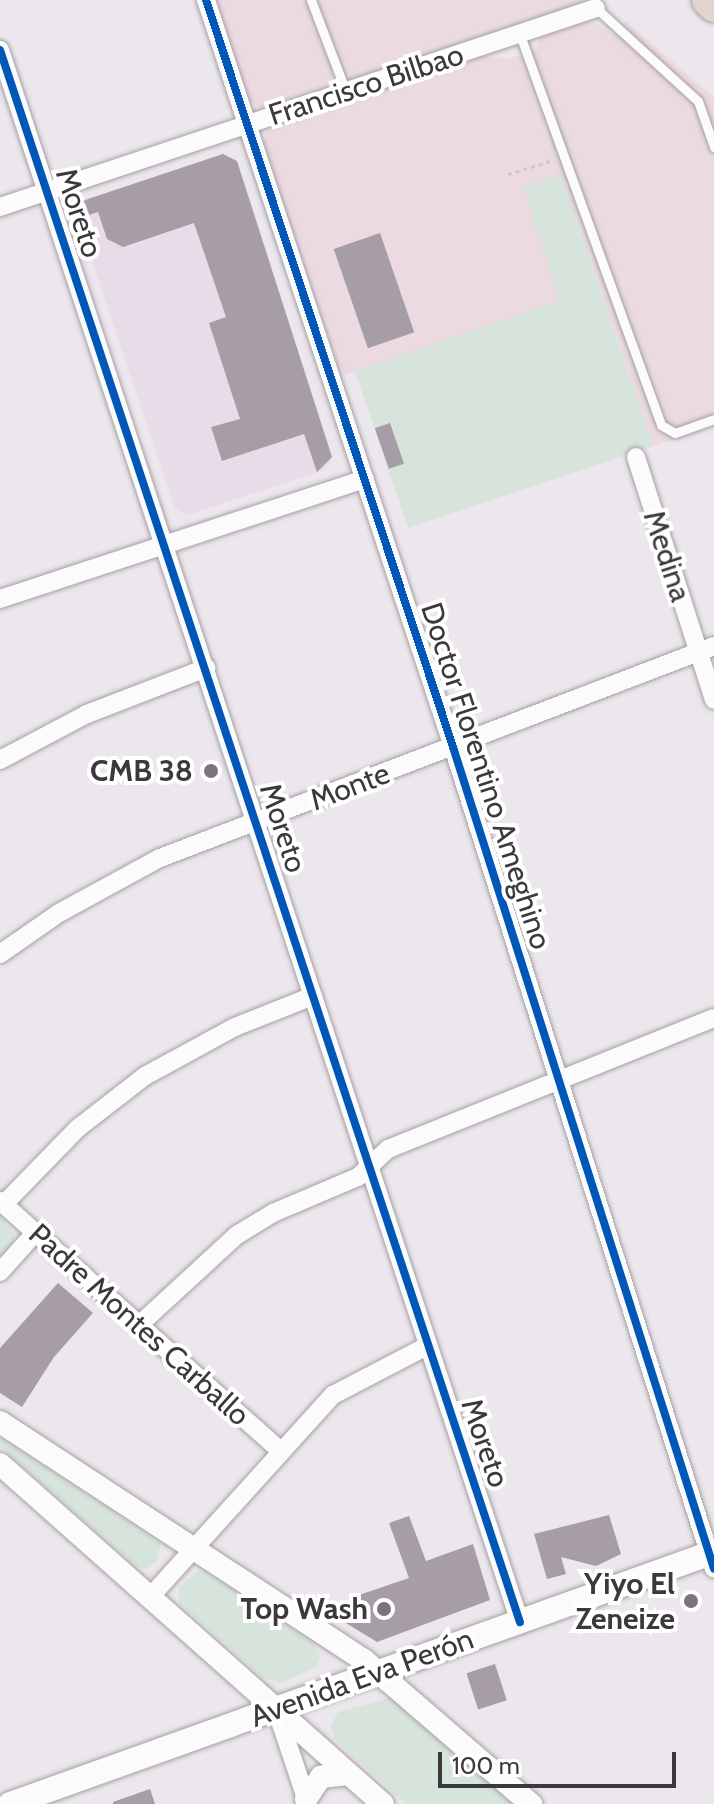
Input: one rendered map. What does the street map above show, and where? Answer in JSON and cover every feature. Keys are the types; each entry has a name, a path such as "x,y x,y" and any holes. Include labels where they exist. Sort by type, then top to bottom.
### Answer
{"highway":[{"path":"708,0 714,6"}],"main road":[{"name":"Avenida Eva Perón","path":"10,1804 520,1622 712,1558"}],"street":[{"name":"Doctor Florentino Ameghino","path":"206,0 453,747 712,1558"},
{"name":"Francisco Bilbao","path":"0,207 596,8"},
{"name":"Moreto","path":"0,50 520,1622"},
{"name":"Medina","path":"636,457 706,649 714,700"},
{"path":"0,599 365,479"},
{"name":"Monte","path":"0,954 109,884 160,858 706,649"},
{"path":"0,760 87,714 206,668"},
{"path":"2,1203 78,1128 145,1076 222,1033 313,996"},
{"path":"139,1325 237,1235 283,1208 358,1177 388,1149 714,1018"},
{"name":"Padre Montes Carballo","path":"2,1203 279,1450"},
{"path":"0,1272 35,1233"},
{"path":"152,1595 279,1450 347,1385 427,1346"},
{"path":"0,1422 381,1673 531,1804"},
{"path":"0,1464 152,1595 383,1804"},
{"path":"276,1709 307,1802"},
{"path":"307,1802 321,1777 348,1774"}],"lane":[{"path":"311,0 346,92"},
{"path":"596,8 698,101 714,147"},
{"path":"520,35 661,425 675,433 714,419"}],"path":[{"path":"508,174 564,157"}],"shaded area":[{"path":"216,0 600,0 262,109 249,101"},
{"path":"626,21 714,97 714,425 653,446 600,289 341,376 264,144 266,131 481,56 509,59 536,50 540,36 574,24 595,23 613,34"},
{"path":"223,154 237,161 332,457 325,470 186,515 175,508 76,213 82,201"},
{"path":"561,175 653,446 408,528 355,371 560,301 523,186"},
{"path":"0,1214 15,1236 0,1262"},
{"path":"0,1438 161,1543 157,1561 147,1569 137,1567 0,1446"},
{"path":"197,1571 206,1572 312,1642 320,1655 317,1667 280,1683 263,1678 179,1603 179,1587"},
{"path":"390,1698 513,1804 406,1804 334,1739 331,1726 338,1712"}],"building":[{"path":"223,154 237,161 332,457 317,472 304,434 222,461 211,427 240,419 209,323 226,317 194,223 123,247 107,239 98,212 71,221 82,201"},
{"path":"380,233 414,332 368,348 334,249"},
{"path":"390,423 404,464 389,469 375,428"},
{"path":"58,1283 93,1313 54,1357 22,1407 0,1393 0,1348"},
{"path":"609,1515 621,1554 596,1566 561,1557 566,1574 547,1579 534,1534"},
{"path":"409,1516 426,1561 473,1544 490,1600 377,1642 331,1614 362,1604 359,1595 409,1578 389,1523"},
{"path":"495,1664 507,1700 478,1709 466,1673"},
{"path":"150,1789 155,1804 113,1804 113,1802"}],"cycle path":[{"path":"206,0 453,747 714,1569"},
{"path":"0,50 520,1622"}],"place":[{"name":"CMB 38","path":"211,771"},
{"name":"Yiyo El Zeneize","path":"691,1601"},
{"name":"Top Wash","path":"384,1609"}]}
